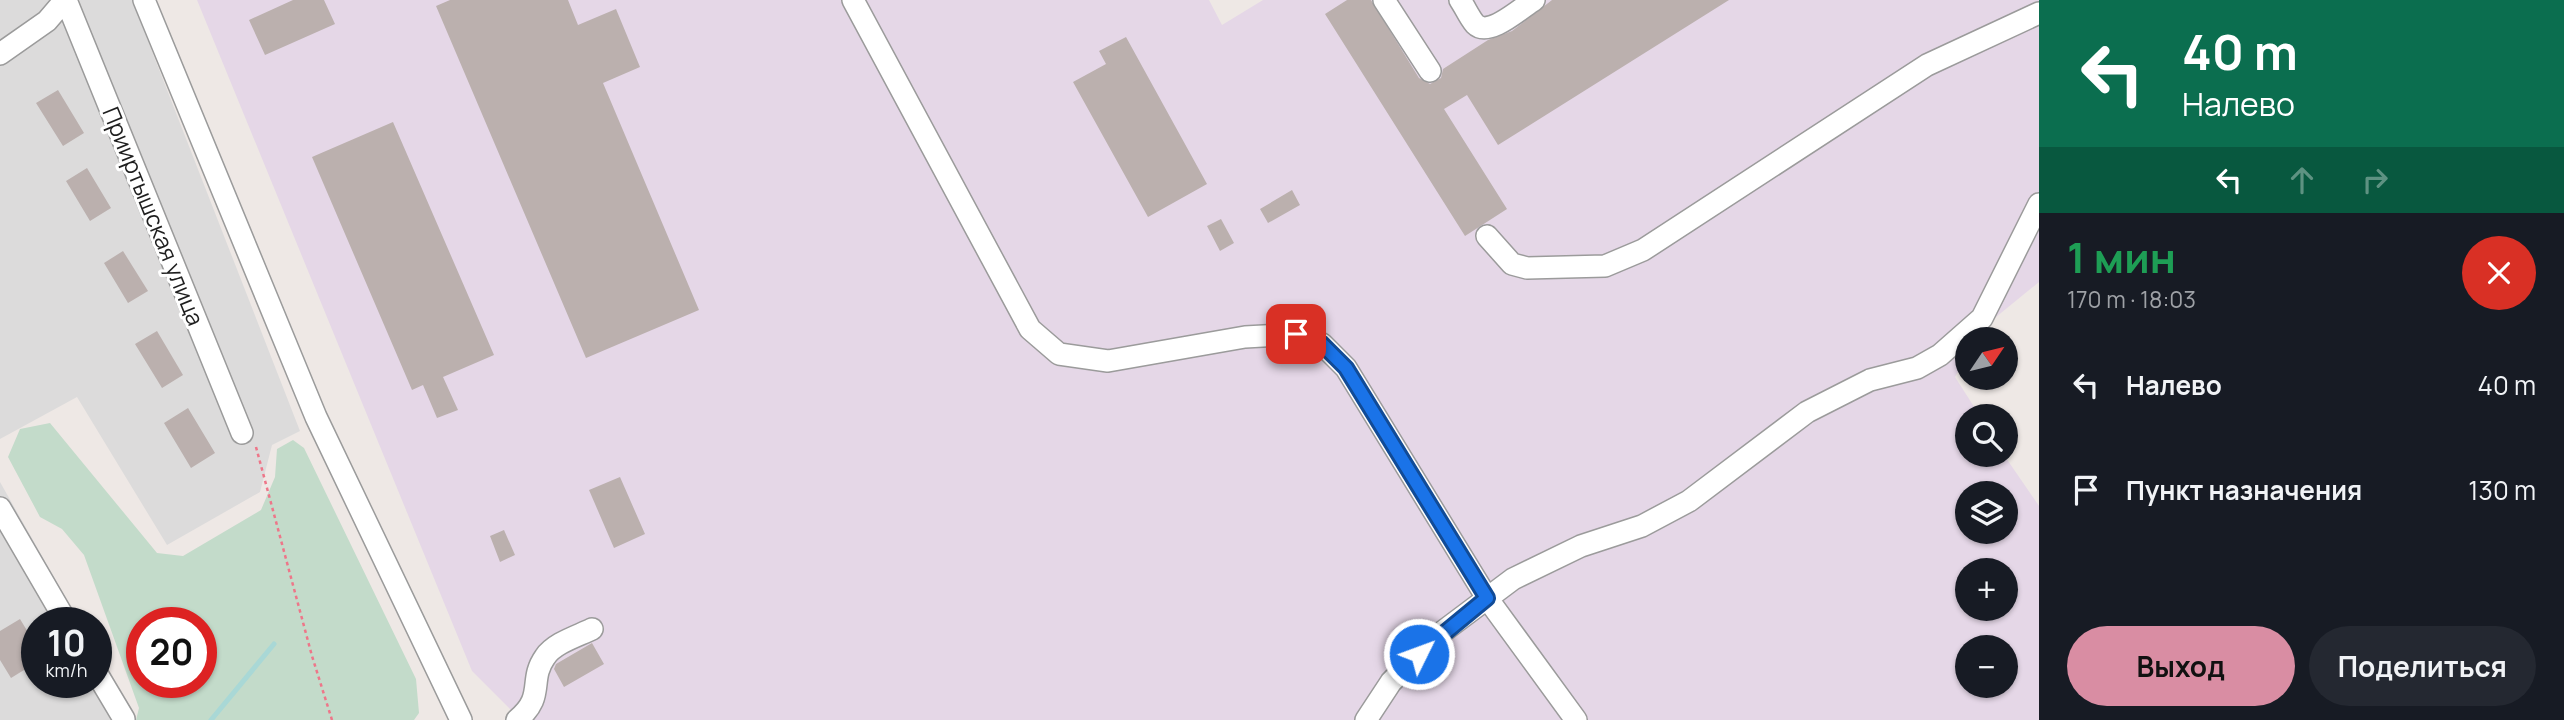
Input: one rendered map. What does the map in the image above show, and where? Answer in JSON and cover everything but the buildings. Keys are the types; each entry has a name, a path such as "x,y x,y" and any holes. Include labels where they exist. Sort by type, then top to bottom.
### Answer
{"street":[{"path":"0,54 47,21 65,0"},
{"name":"Прииртышская улица","path":"65,0 242,433"},
{"path":"144,0 316,417 461,720"},
{"path":"853,0 1030,329 1059,354 1108,361 1245,337 1296,334 1322,344 1346,368 1487,598 1576,720"},
{"path":"1384,0 1430,71"},
{"path":"1460,0 1476,25 1483,28 1492,27 1534,0"},
{"path":"1487,236 1512,264 1527,268 1605,266 1643,250 1927,65 2039,13"},
{"path":"1366,720 1391,682 1433,639 1513,579 1570,551 1642,526 1689,501 1807,412 1870,380 1917,368 1940,355 1982,318 2039,204"},
{"path":"0,508 58,607"},
{"path":"517,720 534,703 538,672 544,657 551,650 592,629"},
{"path":"111,698 124,719"}],"path":[{"path":"242,433 255,443 261,457 312,656 332,720"}],"shaded area":[{"path":"0,0 132,0 300,431 272,445 260,492 167,545 77,397 0,439"},
{"path":"197,0 1209,0 1222,25 1263,0 2039,0 2039,282 1984,327 1955,327 1955,390 1963,390 1972,404 1955,404 1955,467 2012,467 2039,506 2039,720 521,720 472,671"},
{"path":"0,482 71,607 21,607 21,698 112,698 112,680 130,712 116,720 0,720"}],"green space":[{"path":"50,423 157,553 183,556 261,510 275,477 277,449 293,440 304,448 416,679 419,713 414,720 136,720 139,708 135,698 217,698 217,607 126,607 126,672 112,633 112,607 103,607 84,555 62,529 40,517 8,457 20,429"}],"waterway":[{"path":"211,720 274,644"}],"route":[{"path":"1296,334 1322,344 1346,368 1487,598 1433,639 1419,654"}]}
